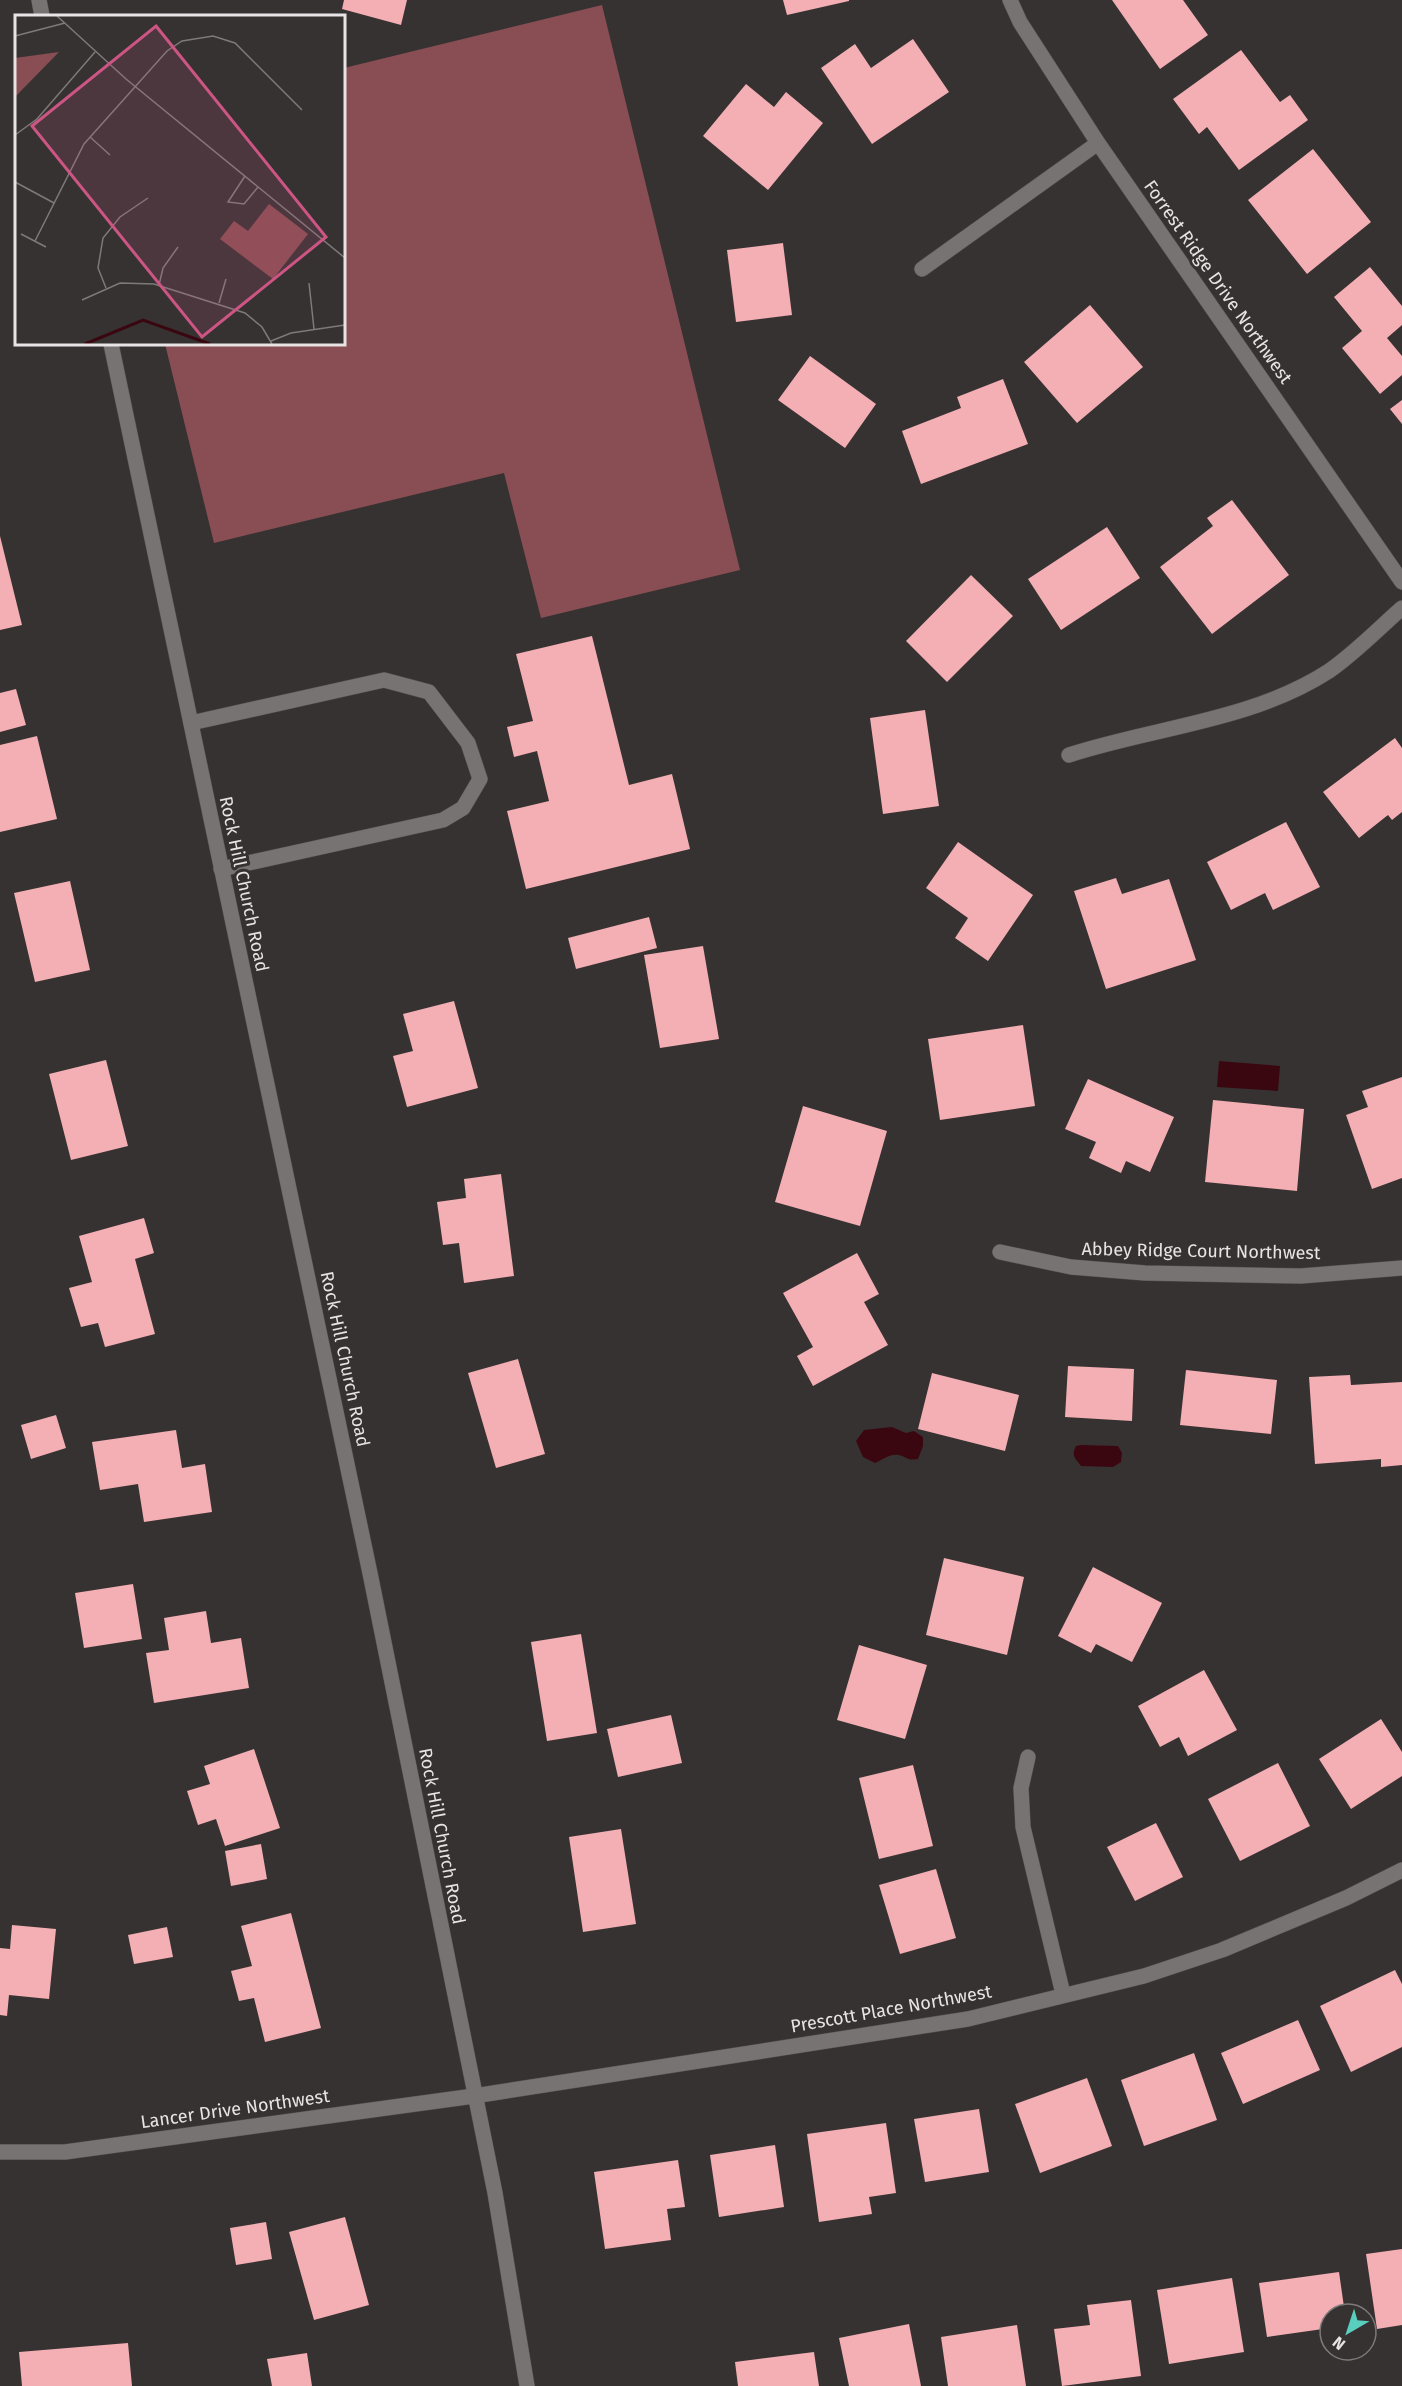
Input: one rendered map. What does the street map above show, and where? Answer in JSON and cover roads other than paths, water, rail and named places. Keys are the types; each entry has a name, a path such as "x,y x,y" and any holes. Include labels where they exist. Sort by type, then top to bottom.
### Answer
{"street":[{"path":"39,0 42,15"},
{"name":"Forrest Ridge Drive Northwest","path":"1010,0 1020,22 1098,143 1402,582"},
{"path":"922,269 1098,143"},
{"name":"Rock Hill Church Road","path":"111,345 369,1567 495,2193 527,2386"},
{"path":"1069,755 1109,742 1247,709 1294,690 1330,670 1402,608"},
{"path":"191,723 384,680 429,692 468,743 480,779 463,808 443,820 221,869"},
{"name":"Abbey Ridge Court Northwest","path":"1000,1252 1071,1267 1145,1273 1301,1276 1402,1268"},
{"path":"1028,1757 1021,1788 1023,1827 1063,1994"},
{"name":"Prescott Place Northwest","path":"474,2096 968,2019 1144,1976 1222,1950 1346,1898 1402,1870"},
{"name":"Lancer Drive Northwest","path":"0,2152 65,2152 474,2096"}]}
